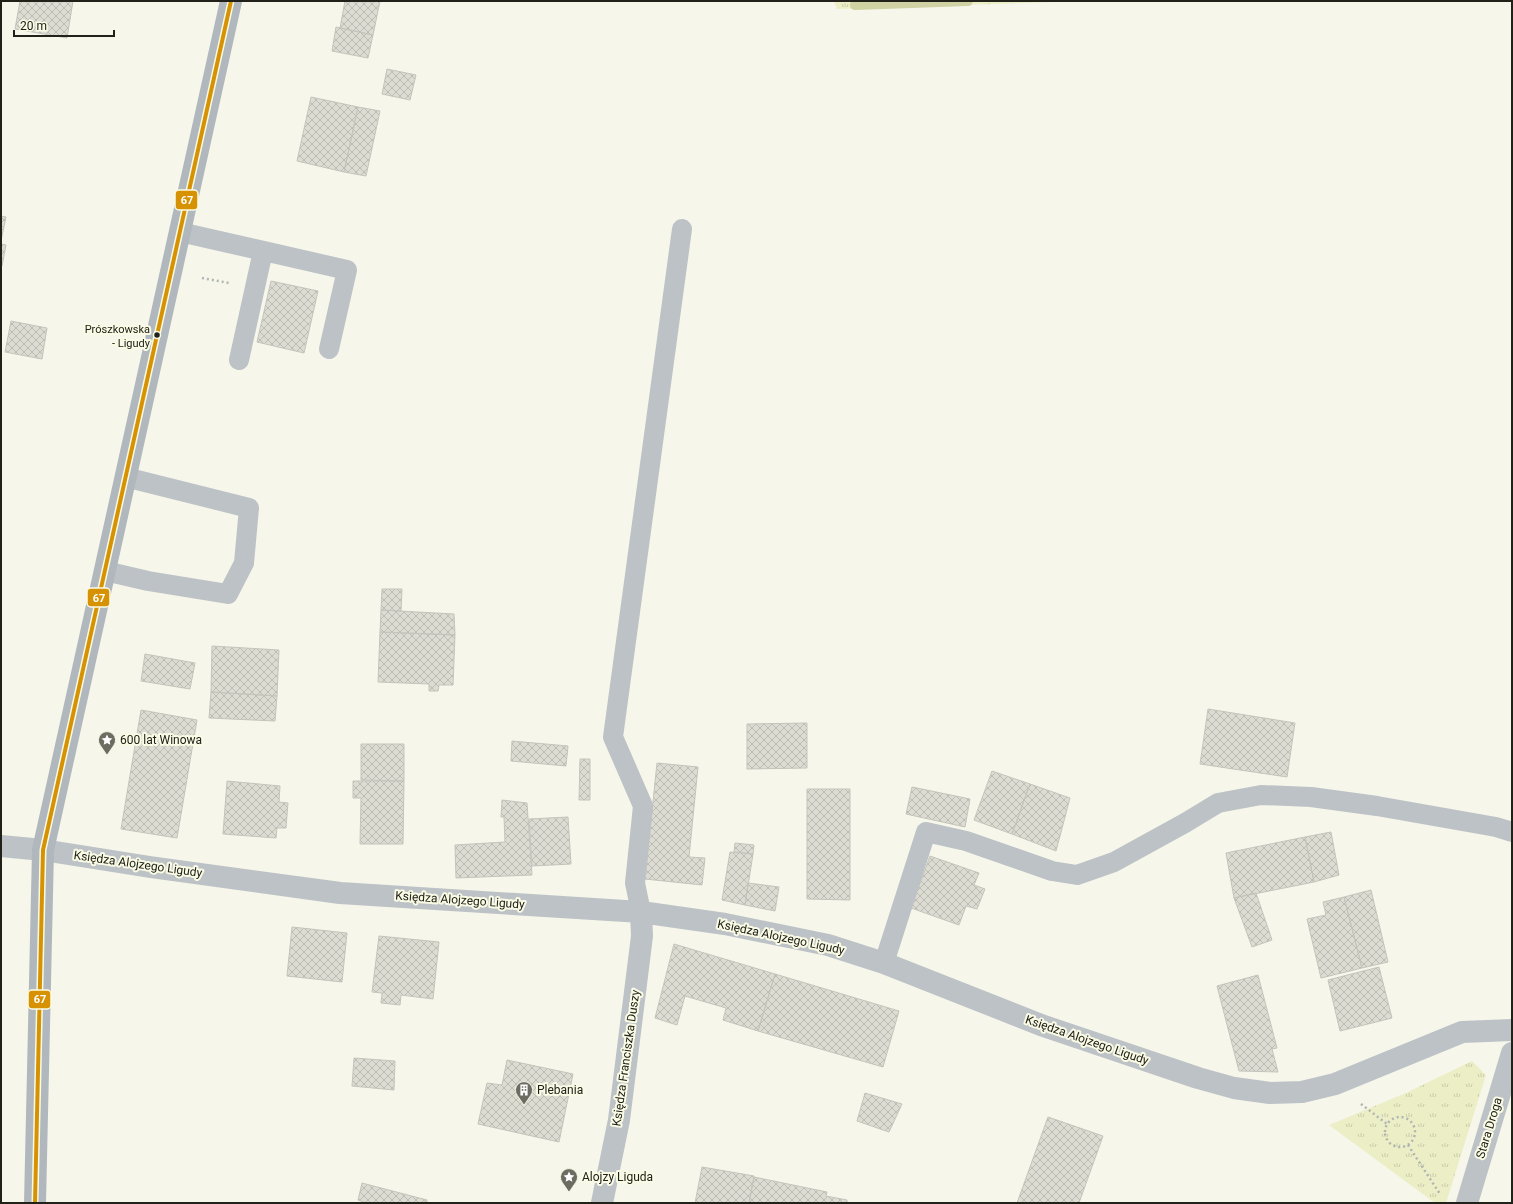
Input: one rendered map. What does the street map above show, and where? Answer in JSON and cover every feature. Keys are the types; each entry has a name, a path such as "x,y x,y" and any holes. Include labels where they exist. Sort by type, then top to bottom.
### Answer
{"main road":[{"path":"35,1203 43,850 231,1"}],"street":[{"name":"Księdza Alojzego Ligudy","path":"1,846 43,850 150,867 340,893 641,912 725,924 777,934 828,945 884,963 1041,1025 1198,1078 1234,1088 1270,1093 1302,1092 1335,1084 1462,1032 1512,1030"},
{"name":"Księdza Franciszka Duszy","path":"602,1203 619,1120 642,936 641,912"},
{"name":"Stara Droga","path":"1467,1203 1512,1053"}],"lane":[{"path":"641,912 635,883 643,806 613,737 682,229"},
{"path":"180,232 347,270 329,349"},
{"path":"239,360 263,251"},
{"path":"105,571 148,581 228,594 244,563 249,508 125,478"},
{"path":"884,963 926,832 966,841 1052,871 1077,875 1114,862 1218,803 1261,795 1311,797 1377,806 1496,827 1512,832"}],"path":[{"path":"1400,1117 1409,1120 1413,1124 1415,1133 1412,1142 1408,1146 1393,1146 1386,1139 1385,1129 1390,1120 1400,1117"},
{"path":"1408,1146 1441,1197"}],"green space":[{"path":"834,1 1085,1 837,9"},
{"path":"1472,1061 1486,1075 1446,1203 1435,1203 1329,1125 1406,1093"}],"building":[{"path":"20,1 73,1 67,38 15,29"},
{"path":"345,1 380,1 373,35 340,28"},
{"path":"336,27 373,35 368,58 332,51"},
{"path":"387,69 416,75 410,100 382,94"},
{"path":"311,97 358,107 344,172 297,161"},
{"path":"358,107 380,111 366,176 344,172"},
{"path":"1,216 6,217 1,241"},
{"path":"1,244 6,245 2,266 1,266"},
{"path":"271,281 318,291 304,353 257,342"},
{"path":"11,321 47,328 42,359 5,352"},
{"path":"382,589 402,589 401,611 381,610"},
{"path":"381,610 454,614 455,635 380,632"},
{"path":"380,632 455,635 453,685 439,685 438,691 429,691 429,684 378,682"},
{"path":"212,646 279,650 277,696 211,692"},
{"path":"145,654 195,663 190,689 141,681"},
{"path":"211,692 277,696 275,721 209,718"},
{"path":"1208,709 1295,723 1287,777 1200,764"},
{"path":"141,710 197,720 177,838 121,829"},
{"path":"807,723 807,768 747,769 747,724"},
{"path":"512,741 568,746 566,766 511,761"},
{"path":"361,744 404,744 404,781 361,780"},
{"path":"580,759 590,759 590,800 579,800"},
{"path":"657,763 698,767 689,857 705,858 702,885 645,879"},
{"path":"992,771 1030,784 1012,834 974,820"},
{"path":"227,781 280,786 279,802 288,803 286,828 277,828 276,838 223,834"},
{"path":"353,781 404,781 403,844 360,844 361,798 353,798"},
{"path":"1030,784 1070,798 1056,851 1012,834"},
{"path":"912,787 970,799 965,827 906,814"},
{"path":"807,789 850,789 850,900 807,899"},
{"path":"502,800 527,803 532,875 456,878 455,845 505,842 504,817 501,817"},
{"path":"568,817 571,864 532,866 529,819"},
{"path":"1331,832 1339,875 1314,882 1305,837"},
{"path":"1305,837 1314,882 1234,898 1226,853"},
{"path":"735,843 754,845 753,854 734,852"},
{"path":"730,852 753,854 745,905 722,900"},
{"path":"930,856 979,873 974,885 985,889 977,909 966,906 959,925 911,908"},
{"path":"748,883 779,887 775,911 745,905"},
{"path":"1371,890 1388,962 1362,968 1344,897"},
{"path":"1256,893 1272,940 1252,947 1234,898"},
{"path":"1344,897 1362,968 1321,978 1307,919 1326,915 1323,902"},
{"path":"292,927 347,933 342,982 287,976"},
{"path":"379,936 439,942 433,999 401,995 400,1005 381,1003 382,993 372,992"},
{"path":"674,944 775,974 758,1031 723,1020 726,1008 685,996 677,1025 655,1018"},
{"path":"1379,967 1392,1018 1340,1031 1328,980"},
{"path":"775,974 899,1011 883,1067 758,1031"},
{"path":"1258,975 1277,1048 1272,1049 1278,1072 1239,1071 1217,986"},
{"path":"354,1058 395,1061 394,1090 352,1086"},
{"name":"Plebania","path":"507,1060 573,1074 559,1142 478,1124 487,1083 502,1085"},
{"path":"865,1093 902,1104 889,1132 857,1121"},
{"path":"1048,1117 1103,1136 1079,1203 1017,1203"},
{"path":"702,1167 754,1176 749,1203 695,1203"},
{"path":"754,1177 827,1192 826,1196 847,1200 847,1203 749,1203"},
{"path":"362,1183 427,1200 427,1203 367,1203 358,1200"}],"waterway":[{"path":"855,5 968,1"}],"transit line":[{"name":"67","path":"35,1203 43,850 231,1"}],"place":[{"name":"Prószkowska - Ligudy","path":"157,335"},
{"name":"600 lat Winowa","path":"107,755"},
{"name":"Plebania","path":"524,1105"},
{"name":"Alojzy Liguda","path":"569,1192"}]}
